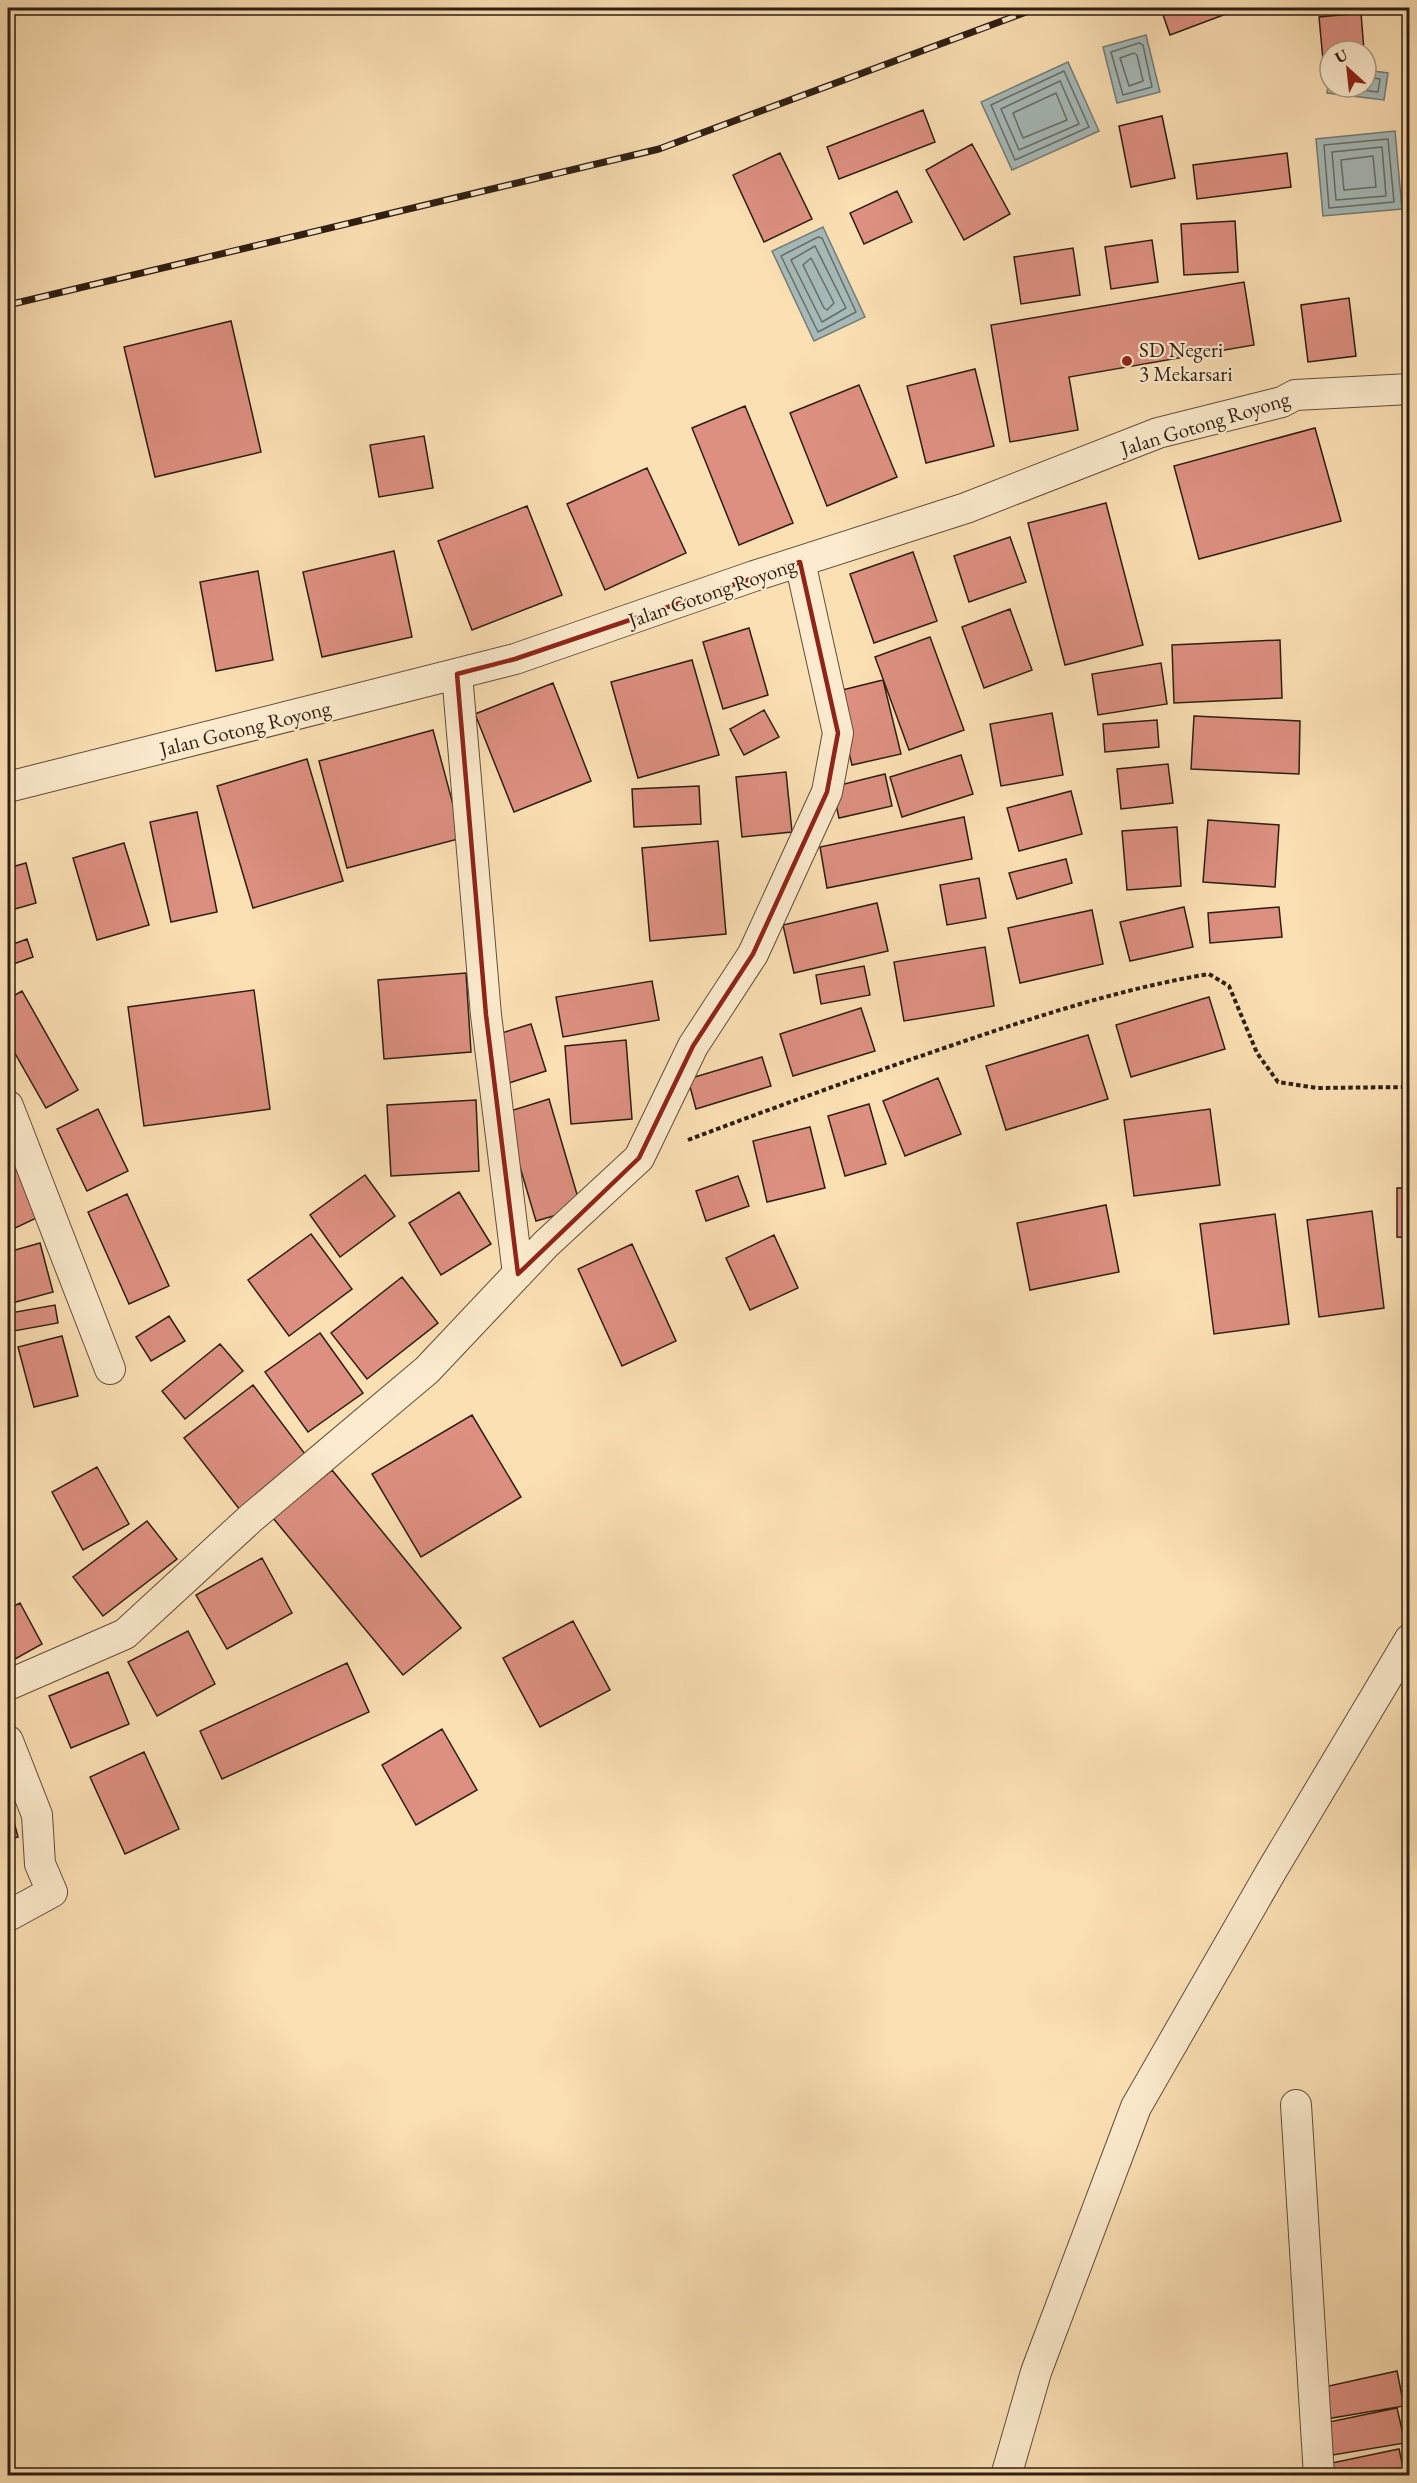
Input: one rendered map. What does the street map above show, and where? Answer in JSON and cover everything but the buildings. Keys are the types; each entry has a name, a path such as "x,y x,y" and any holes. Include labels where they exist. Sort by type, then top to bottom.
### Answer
{"street":[{"name":"Jalan Gotong Royong","path":"8,787 515,659 966,508 1158,433 1282,402 1295,395 1410,388"},
{"path":"8,1685 125,1634 250,1518 427,1370 546,1244 639,1158 693,1046 753,954 827,792 838,733 800,562"},
{"path":"457,674 486,1016 518,1274"},
{"path":"8,1106 110,1370"},
{"path":"1006,2475 1036,2372 1136,2107 1272,1870 1410,1639"},
{"path":"8,1741 37,1815 40,1863 52,1892 8,1916"},
{"path":"1296,2105 1319,2475"}],"path":[{"path":"639,1158 848,1079 1064,1007 1152,984 1209,974 1228,986 1257,1053 1278,1082 1317,1088 1410,1087"}],"highlighted area":[{"path":"800,562 838,733 827,792 753,954 693,1046 639,1158 518,1274 486,1015 457,674 515,659"}],"water":[{"path":"1146,35 1160,92 1117,103 1103,47"},
{"path":"1068,62 1099,131 1012,170 981,102"},
{"path":"1378,72 1388,73 1384,100 1376,99 1378,99"},
{"path":"1395,131 1402,209 1323,216 1316,139"},
{"path":"823,227 865,317 814,341 772,251"}],"railway":[{"path":"8,305 659,149 1037,8"}],"place":[{"name":"SD Negeri 3 Mekarsari","path":"1127,361"}]}
